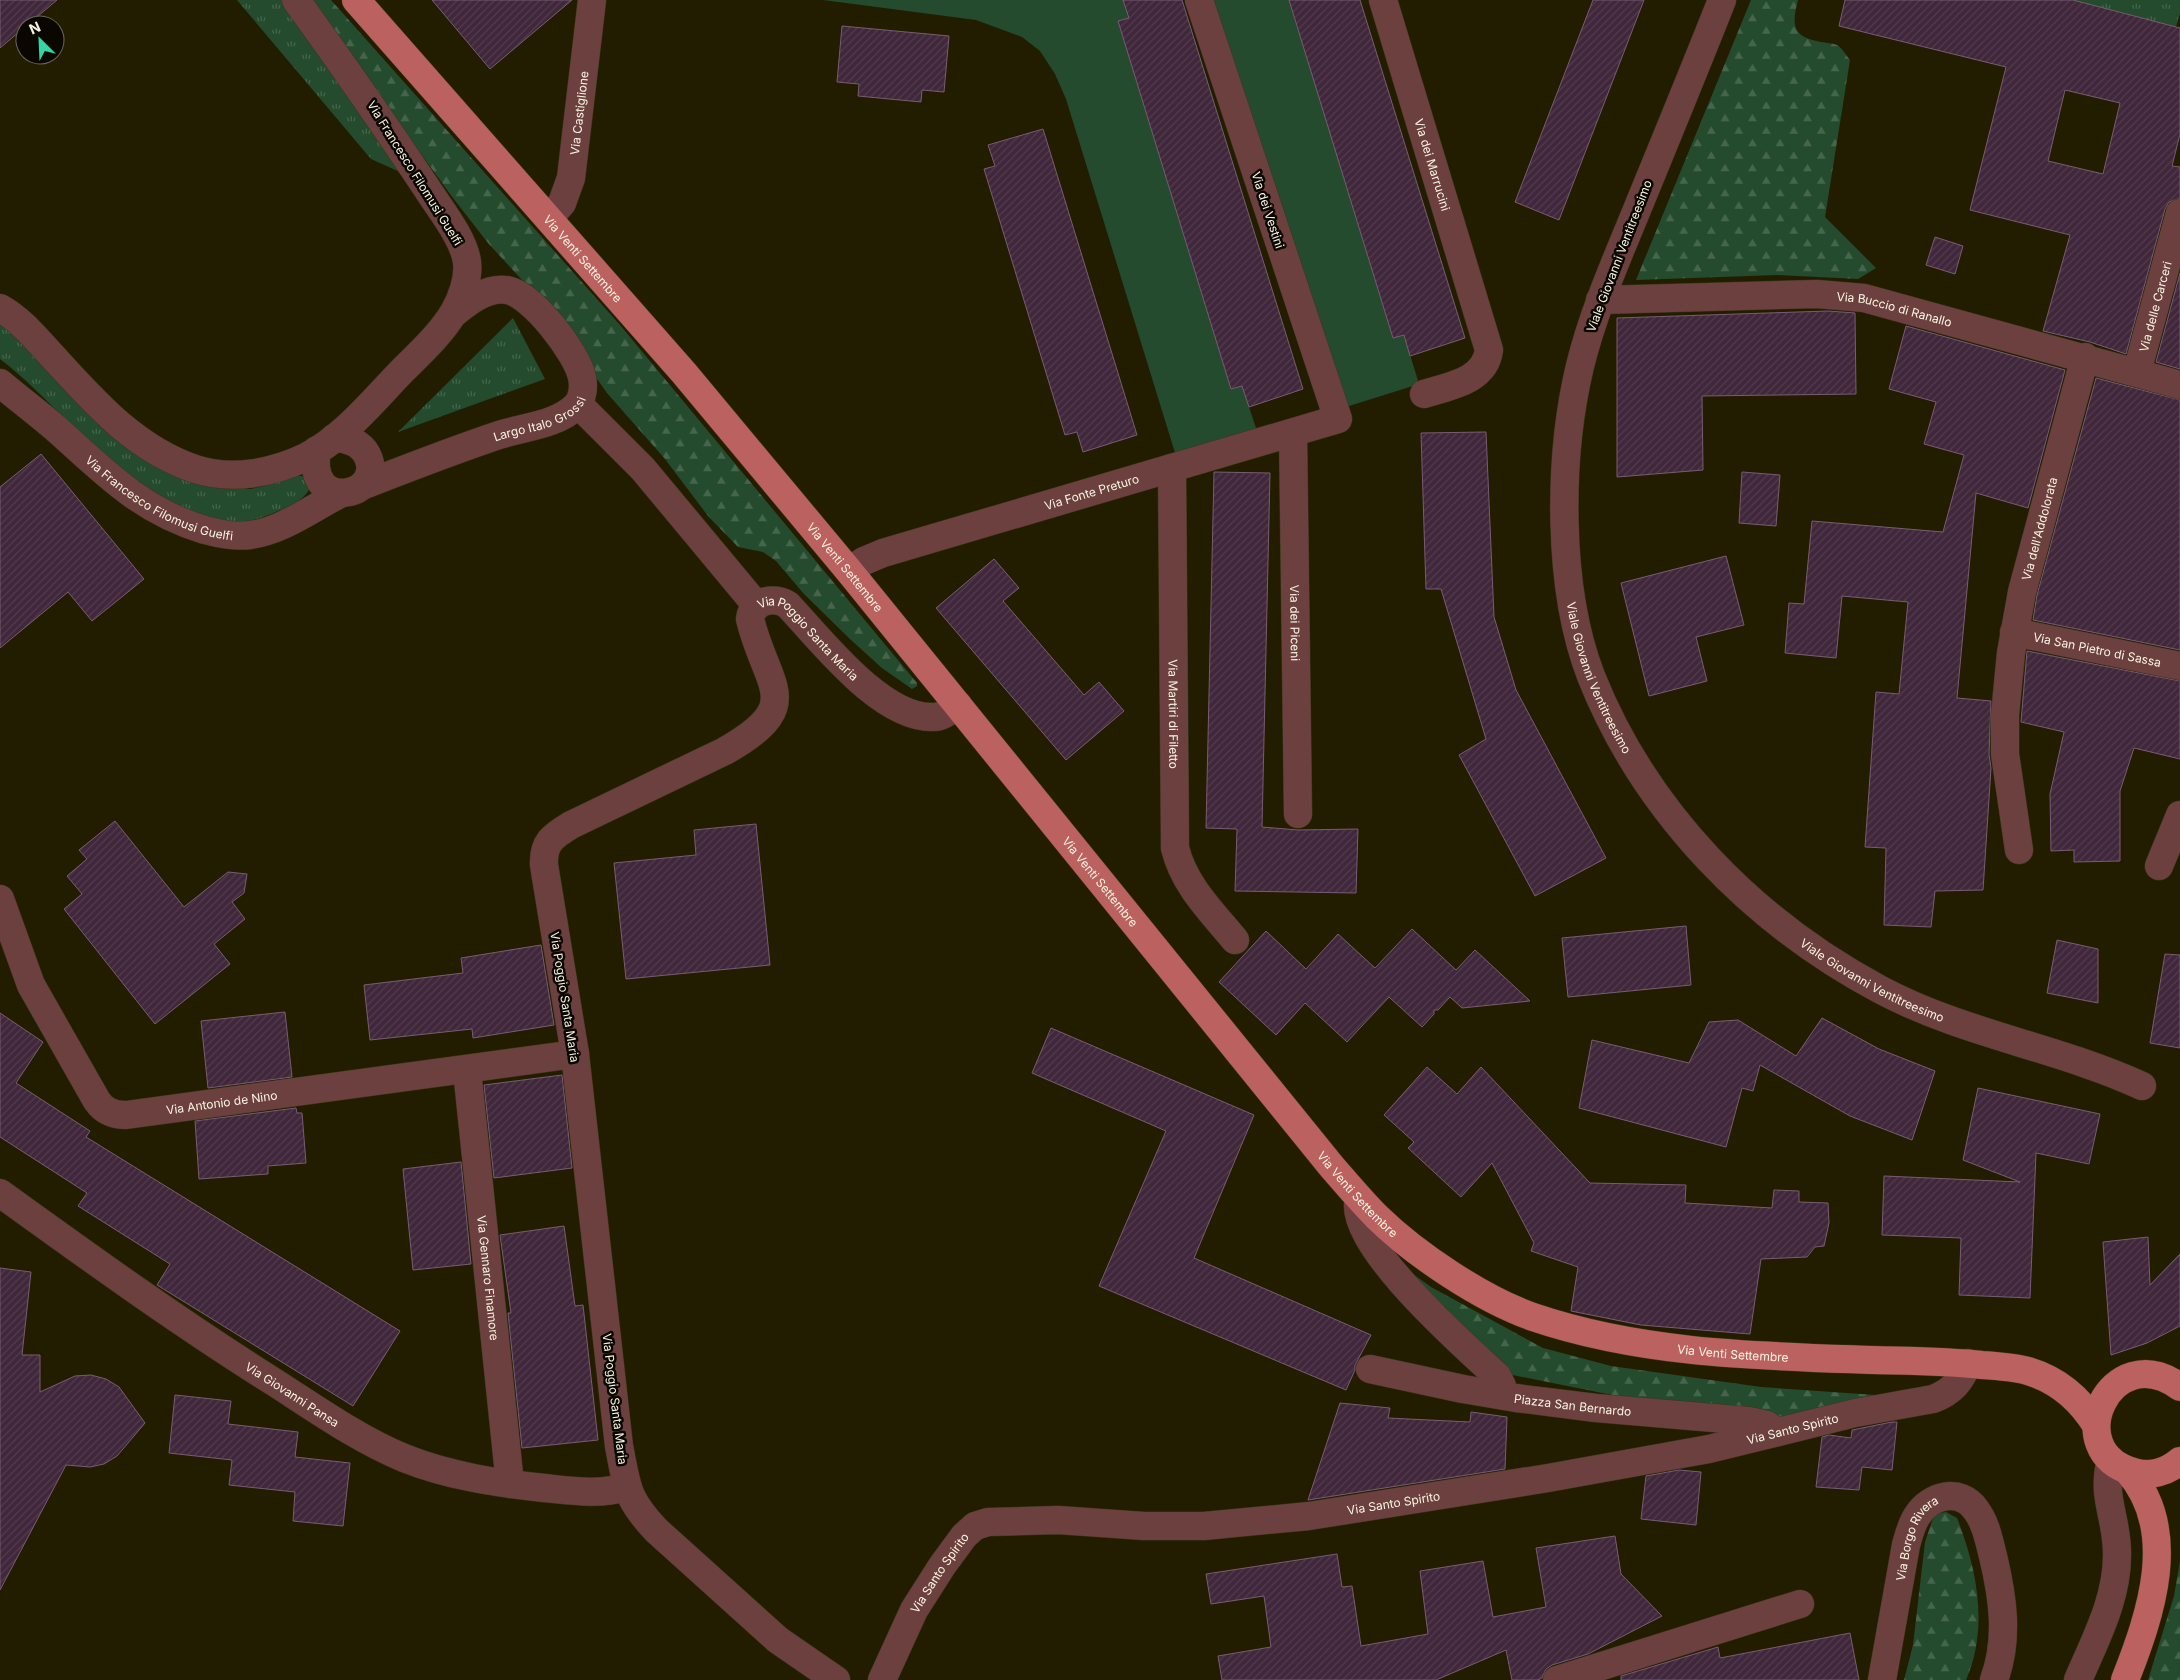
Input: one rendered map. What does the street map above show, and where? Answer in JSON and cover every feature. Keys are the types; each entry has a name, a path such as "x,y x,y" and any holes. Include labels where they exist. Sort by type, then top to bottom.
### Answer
{"main road":[{"name":"Via Venti Settembre","path":"356,0 550,218 684,373 849,570 1359,1198 1378,1218 1442,1268 1502,1304 1564,1326 1686,1350 1792,1357 1968,1363 2016,1368 2040,1375 2058,1384 2080,1403 2096,1425 2098,1438 2120,1465"},
{"path":"2096,1425 2102,1401 2117,1384 2128,1378 2139,1375 2151,1375 2177,1382"},
{"name":"Via Venti Settembre","path":"2058,1384 2084,1387 2117,1384"},
{"path":"2120,1465 2145,1475 2156,1473 2178,1463"},
{"path":"2125,1680 2155,1599 2161,1566 2159,1532 2161,1500 2178,1463"},
{"path":"2120,1465 2136,1478 2153,1509 2159,1532"}],"street":[{"name":"Via Francesco Filomusi Guelfi","path":"0,308 17,317 113,420 138,440 177,462 198,470 222,474 253,474 279,468 326,444 353,421 428,345 453,314 463,292 467,261 457,237 375,109 296,0"},
{"name":"Via Castiglione","path":"550,218 562,203 571,178 592,0"},
{"name":"Via dei Vestini","path":"1199,0 1338,420"},
{"name":"Via dei Marrucini","path":"1382,0 1489,350 1486,364 1482,370 1469,379 1424,394"},
{"name":"Viale Giovanni Ventitreesimo","path":"1722,0 1600,300 1580,367 1572,405 1564,487 1566,552 1577,630 1591,675 1634,764 1700,853 1741,892 1791,932 1880,990 1930,1014 1977,1031 2065,1056 2142,1086"},
{"name":"Via delle Carceri","path":"2137,372 2180,213"},
{"name":"Largo Italo Grossi","path":"352,490 498,436 555,419 578,404 583,387 582,376 571,354 540,311 520,294 507,290 498,290 480,295 453,314"},
{"name":"Via Buccio di Ranallo","path":"1600,300 1797,294 1864,298 2085,357 2180,385"},
{"name":"Via dell'Addolorata","path":"2019,850 2005,754 2006,702 2014,632 2024,583 2085,357"},
{"name":"Via Francesco Filomusi Guelfi","path":"0,382 61,433 120,487 147,505 187,524 221,534 236,536 252,535 273,529 352,490"},
{"path":"578,404 643,469 757,606"},
{"name":"Via Fonte Preturo","path":"849,570 883,553 1338,420"},
{"name":"Via dei Piceni","path":"1293,433 1298,814"},
{"path":"351,441 365,451 370,468 352,490 324,486 319,479 316,460 326,444 351,441"},
{"name":"Via Martiri di Filetto","path":"1172,468 1175,848 1186,880 1235,940"},
{"name":"Via Poggio Santa Maria","path":"836,1680 778,1640 656,1530 639,1512 627,1487 619,1446 575,1054 544,865 544,851 551,839 571,825 725,751 749,738 762,727 774,709 776,694 750,619 751,613 757,606 771,600 782,601 788,605 865,685 896,707 909,712 934,717 943,715 958,705"},
{"name":"Via San Pietro di Sassa","path":"2014,632 2180,666"},
{"path":"2160,866 2180,815"},
{"name":"Via Antonio de Nino","path":"0,899 25,971 38,1000 97,1101 112,1113 126,1115 575,1054"},
{"name":"Via Gennaro Finamore","path":"467,1070 510,1484"},
{"name":"Via Giovanni Pansa","path":"0,1193 118,1279 253,1369 381,1448 429,1466 469,1477 510,1484 594,1493 627,1487"},
{"path":"1359,1198 1358,1209 1362,1222 1382,1257 1442,1325 1496,1376 1502,1386 1502,1396"},
{"name":"Via Santo Spirito","path":"882,1680 910,1618 926,1590 964,1536 981,1524 998,1520 1058,1520 1144,1526 1204,1526 1309,1516 1539,1479 1709,1449 1945,1395 1963,1377 1968,1363"},
{"name":"Piazza San Bernardo","path":"1370,1369 1430,1383 1502,1396 1596,1408 1749,1421 1767,1425 1777,1432"},
{"path":"2078,1680 2104,1617 2116,1574 2117,1538 2106,1486 2120,1465"},
{"name":"Via Borgo Rivera","path":"1882,1680 1906,1545 1911,1528 1916,1517 1930,1502 1948,1496 1956,1496 1971,1504 1983,1522 1990,1543 2003,1604 2004,1628 2000,1659 1994,1680"},
{"path":"1557,1680 1800,1604"}],"green space":[{"path":"237,0 284,0 400,172 371,159"},
{"path":"309,0 331,0 620,325 917,683 917,686 912,689 882,668 804,594 776,561 763,552 738,547 708,516 665,459 607,393 545,305 488,243 453,198"},
{"path":"823,0 1123,0 1129,18 1118,21 1231,389 1242,386 1257,431 1176,456 1066,99 1055,74 1040,51 1022,37 976,20"},
{"path":"1212,0 1289,0 1298,31 1310,27 1354,172 1343,176 1393,338 1404,335 1419,384 1346,407"},
{"path":"1751,0 1798,0 1795,17 1796,29 1812,40 1837,45 1850,60 1825,217 1876,268 1858,279 1777,275 1636,280"},
{"path":"2073,0 2180,0 2180,13 2176,27"},
{"path":"0,314 53,366 216,483 250,489 268,485 291,476 302,476 306,478 309,490 297,502 287,507 258,519 240,522 218,520 200,515 162,498 111,464 98,453 36,390 0,359"},
{"path":"513,318 545,379 398,432"},
{"path":"1406,1269 1431,1287 1543,1348 1611,1366 1761,1387 1933,1399 1804,1425 1627,1398 1503,1373"},
{"path":"1946,1512 1957,1518 1975,1578 1979,1619 1973,1660 1966,1680 1904,1680 1913,1645 1925,1542 1933,1518 1939,1513"},
{"path":"2180,1561 2180,1680 2148,1680 2174,1596"}],"building":[{"path":"0,0 57,0 39,15 15,15 15,35 0,48"},
{"path":"432,0 572,0 490,69"},
{"path":"1123,0 1182,0 1303,389 1249,407 1242,386 1231,389 1118,21 1129,18"},
{"path":"1289,0 1360,0 1465,338 1410,356 1404,335 1393,338"},
{"path":"1593,0 1644,0 1559,220 1515,202"},
{"path":"1845,0 2073,0 2180,28 2180,134 2172,166 2180,167 2180,198 2169,202 2165,209 2126,354 2090,342 2043,331 2070,235 1970,210 2006,67 1839,26","holes":["2065,90 2120,103 2103,174 2048,161"]},
{"path":"842,26 949,36 944,92 922,90 921,102 858,96 859,84 837,82"},
{"path":"1043,129 1137,435 1083,452 1077,432 1065,435 984,169 995,166 988,145"},
{"path":"1935,237 1963,246 1955,274 1926,265"},
{"path":"2180,273 2180,369 2156,362"},
{"path":"1828,311 1855,313 1856,394 1702,396 1703,470 1617,477 1617,318"},
{"path":"1906,326 2065,370 2028,508 1976,493 1957,698 1991,701 1989,754 1991,768 1983,890 1935,891 1931,927 1884,925 1886,848 1865,847 1876,692 1899,694 1908,602 1842,596 1836,658 1785,653 1789,603 1804,604 1812,521 1943,532 1964,455 1924,444 1936,402 1889,389"},
{"path":"2096,378 2180,400 2180,650 2033,620 2037,595"},
{"path":"1486,432 1494,617 1516,690 1606,858 1535,896 1459,755 1486,739 1441,589 1426,589 1421,433"},
{"path":"41,454 144,579 92,621 68,592 0,648 0,487"},
{"path":"1214,472 1270,473 1262,827 1298,830 1358,829 1356,893 1235,891 1237,829 1206,828"},
{"path":"1742,472 1780,475 1776,526 1739,523"},
{"path":"1726,556 1744,625 1696,637 1707,681 1649,696 1621,583"},
{"path":"994,559 1019,588 1003,601 1084,695 1099,682 1124,711 1066,760 936,608"},
{"path":"2027,651 2180,681 2180,759 2134,748 2120,791 2120,861 2074,862 2074,850 2051,851 2050,794 2064,732 2021,722"},
{"path":"115,821 184,907 228,872 247,874 244,893 232,902 245,919 214,944 230,964 155,1024 64,909 82,894 67,876 87,859 79,850"},
{"path":"756,824 770,965 626,979 614,863 696,855 694,830"},
{"path":"1686,926 1691,985 1568,997 1562,938"},
{"path":"1412,929 1456,970 1475,950 1530,1001 1462,1008 1450,997 1438,1010 1434,1010 1434,1014 1422,1027 1389,997 1347,1042 1305,1003 1276,1035 1219,982 1266,931 1306,969 1338,934 1375,968"},
{"path":"2057,940 2098,949 2098,1003 2047,993"},
{"path":"541,945 554,1025 473,1038 472,1029 370,1040 364,985 463,973 461,958"},
{"path":"2165,954 2180,955 2180,1048 2150,1043"},
{"path":"285,1012 292,1077 208,1088 201,1021"},
{"path":"0,1013 43,1042 16,1083 90,1131 86,1137 400,1331 353,1406 157,1285 170,1264 78,1206 87,1193 0,1137"},
{"path":"1822,1018 1879,1049 1935,1071 1912,1140 1850,1116 1760,1065 1753,1091 1742,1088 1726,1147 1579,1108 1592,1040 1689,1063 1709,1022 1738,1020 1796,1056"},
{"path":"1051,1028 1254,1115 1194,1258 1371,1335 1355,1365 1355,1370 1346,1390 1099,1286 1166,1131 1032,1073"},
{"path":"1427,1067 1457,1094 1481,1067 1590,1183 1686,1185 1685,1203 1772,1208 1774,1190 1799,1191 1799,1202 1828,1203 1829,1223 1824,1246 1815,1247 1807,1257 1761,1259 1750,1334 1641,1325 1571,1311 1578,1267 1531,1251 1534,1243 1492,1163 1461,1197 1408,1148 1414,1142 1384,1115"},
{"path":"562,1075 572,1168 494,1178 484,1085"},
{"path":"1978,1088 2100,1114 2089,1164 2036,1153 2030,1298 1959,1295 1961,1238 1882,1235 1884,1176 2020,1182 1963,1160"},
{"path":"296,1108 297,1113 302,1113 306,1163 268,1166 268,1174 199,1179 195,1121"},
{"path":"461,1162 471,1264 413,1270 403,1169"},
{"path":"564,1226 575,1306 583,1305 598,1440 522,1448 508,1313 511,1313 500,1235"},
{"path":"2148,1237 2150,1285 2180,1254 2180,1326 2147,1343 2111,1355 2103,1242"},
{"path":"0,1268 31,1272 22,1355 40,1355 40,1392 75,1376 91,1375 106,1379 119,1387 145,1423 117,1456 104,1464 90,1467 66,1465 0,1590"},
{"path":"175,1395 231,1401 228,1424 298,1432 295,1457 350,1463 343,1526 293,1521 295,1492 229,1485 232,1460 169,1453"},
{"path":"1340,1403 1390,1408 1388,1418 1470,1422 1471,1412 1507,1417 1505,1469 1308,1500"},
{"path":"1897,1422 1892,1470 1862,1467 1859,1490 1816,1487 1822,1437 1829,1435 1851,1438 1852,1430"},
{"path":"1679,1470 1701,1472 1696,1525 1641,1519 1646,1476"},
{"path":"1615,1536 1621,1574 1662,1616 1588,1654 1552,1665 1546,1669 1542,1678 1538,1680 1512,1680 1506,1650 1436,1680 1222,1680 1218,1656 1271,1647 1264,1596 1211,1604 1206,1574 1337,1554 1342,1587 1352,1586 1361,1646 1428,1634 1420,1571 1483,1561 1493,1617 1546,1607 1536,1548"},
{"path":"1850,1633 1859,1680 1621,1680 1621,1676 1718,1647 1720,1658"}]}
